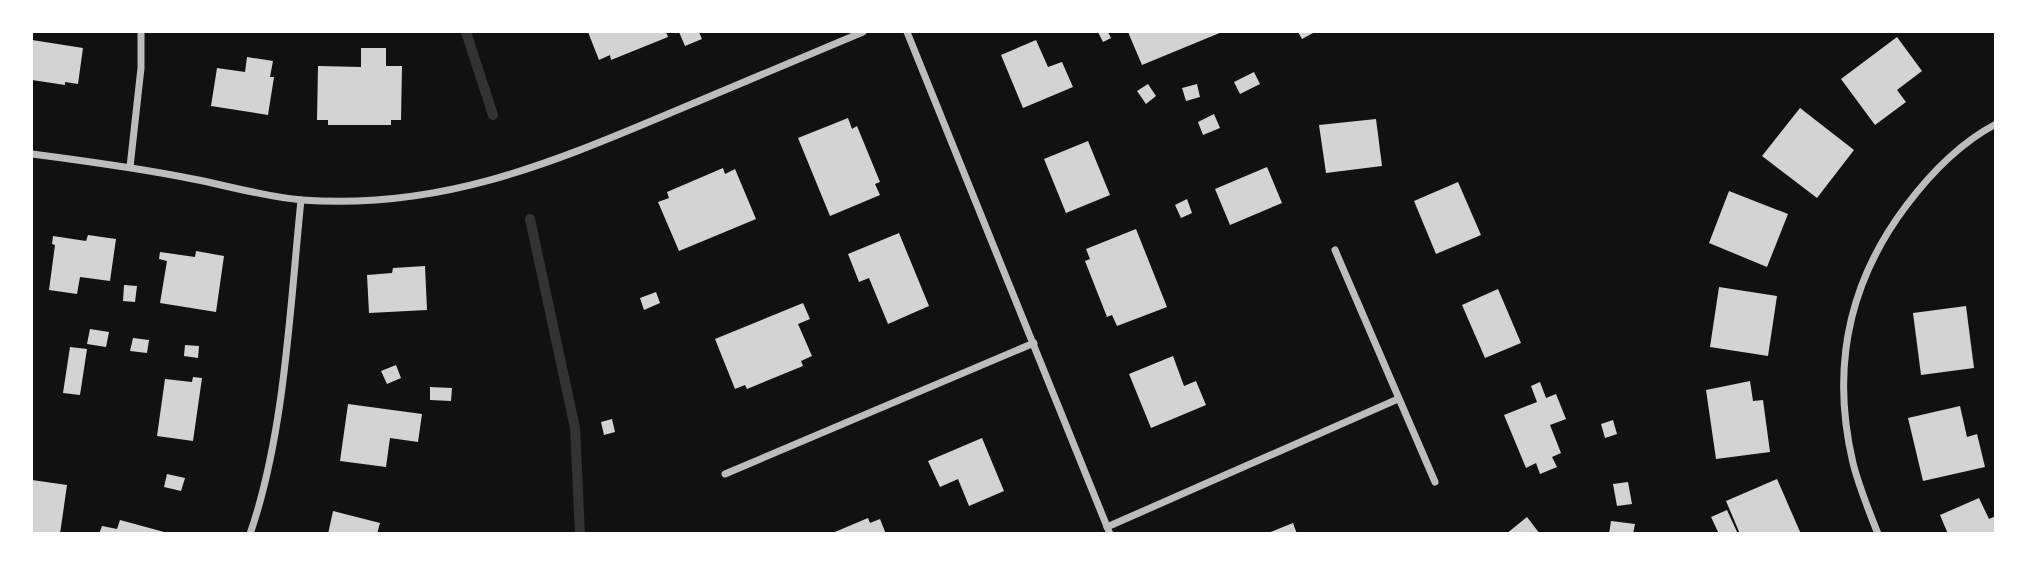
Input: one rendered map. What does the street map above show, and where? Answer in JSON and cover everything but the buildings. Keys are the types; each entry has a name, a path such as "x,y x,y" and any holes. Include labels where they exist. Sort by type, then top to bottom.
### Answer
{"street":[{"path":"130,167 141,68 141,32"},
{"path":"32,153 130,167 301,200 364,200 417,196 475,185 533,169 863,32"},
{"path":"907,32 1108,531 1398,399"},
{"path":"1878,534 1853,465 1846,431 1844,356 1853,310 1877,249 1914,195 1952,154 1970,139 1996,124"},
{"path":"250,534 268,468 278,406 301,200"},
{"path":"1335,250 1435,482"},
{"path":"725,474 1034,343"}],"waterway":[{"path":"466,32 493,115"},
{"path":"530,219 575,428 580,534"}]}
